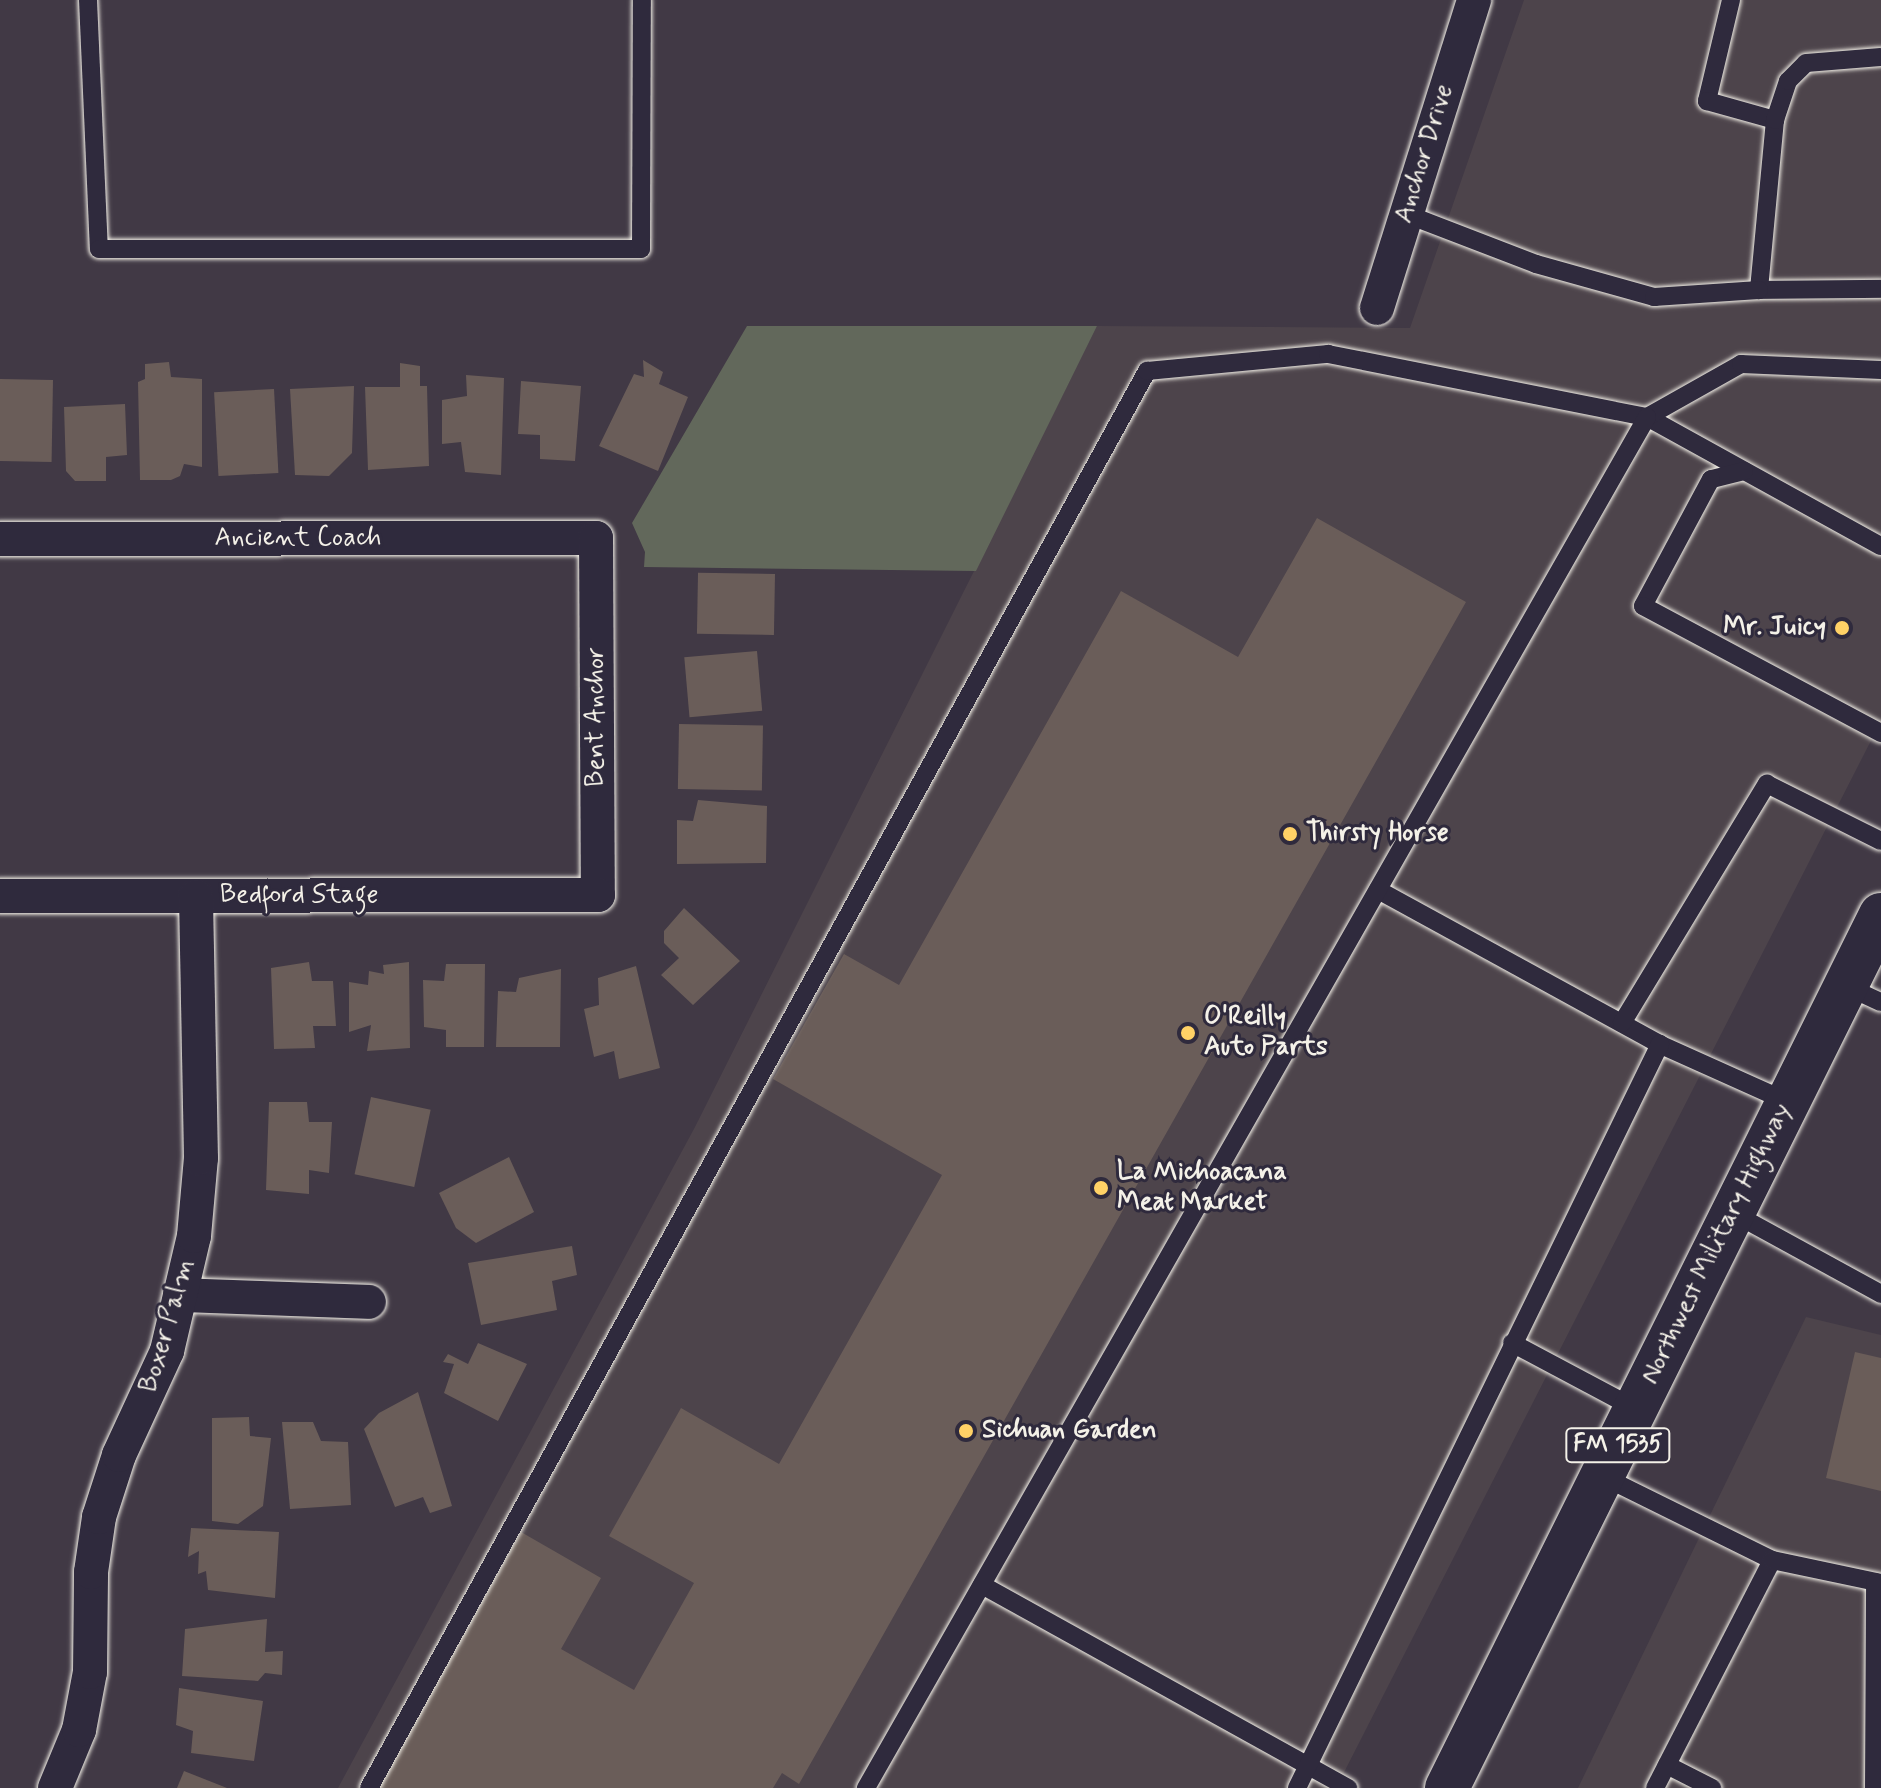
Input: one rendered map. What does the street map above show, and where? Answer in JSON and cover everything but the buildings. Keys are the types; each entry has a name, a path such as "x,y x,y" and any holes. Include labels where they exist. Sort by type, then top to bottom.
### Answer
{"main road":[{"name":"Northwest Military Highway","path":"1447,1788 1788,1102 1863,994 1881,915"}],"street":[{"name":"Anchor Drive","path":"1377,308 1474,0"},
{"name":"Ancient Coach","path":"0,539 596,538"},
{"name":"Bent Anchor","path":"596,538 598,895"},
{"name":"Bedford Stage","path":"0,896 598,895"},
{"name":"Boxer Palm","path":"55,1788 79,1730 90,1672 91,1572 99,1517 119,1455 167,1351 194,1236 201,1158 196,896"},
{"path":"180,1295 369,1302"}],"lane":[{"path":"88,0 99,249 641,249 642,0"},
{"path":"1731,0 1707,101 1775,120"},
{"path":"1759,290 1775,120 1788,81 1806,63 1881,57"},
{"path":"1406,214 1536,264 1654,297 1759,290 1881,289"},
{"path":"369,1788 1147,371 1328,354 1647,417 1881,546"},
{"path":"866,1788 1647,417 1741,364 1881,370"},
{"path":"1744,471 1711,479 1643,606 1881,733"},
{"path":"1622,1023 1767,784 1881,841"},
{"path":"1378,890 1660,1044 1788,1102"},
{"path":"1297,1788 1660,1044"},
{"path":"1733,1213 1881,1294"},
{"path":"1512,1343 1636,1409"},
{"path":"1602,1476 1772,1560 1878,1583 1874,1788"},
{"path":"1655,1788 1772,1560"},
{"path":"982,1585 1310,1764 1348,1788"},
{"path":"1667,1765 1712,1788"}],"shaded area":[{"path":"1524,0 1881,0 1881,721 1336,1788 338,1788 695,1127 1097,326 1410,328"},
{"path":"1806,1317 1881,1335 1881,1788 1578,1788"}],"green space":[{"path":"747,326 1097,326 976,571 644,567 645,552 632,523"}],"place":[{"name":"Mr. Juicy","path":"1842,628"},
{"name":"Thirsty Horse","path":"1290,834"},
{"name":"O'Reilly Auto Parts","path":"1188,1033"},
{"name":"La Michoacana Meat Market","path":"1101,1188"},
{"name":"Sichuan Garden","path":"966,1431"}]}
